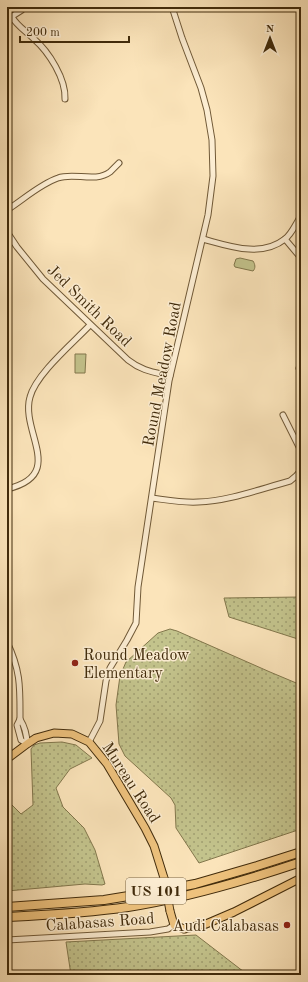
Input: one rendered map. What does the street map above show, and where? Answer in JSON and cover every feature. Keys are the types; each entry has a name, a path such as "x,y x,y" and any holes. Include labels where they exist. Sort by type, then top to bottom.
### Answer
{"highway":[{"name":"US 101","path":"7,907 104,900 153,892 210,880 301,852"},
{"name":"US 101","path":"7,917 82,912 162,901 234,884 301,862"}],"main road":[{"name":"Mureau Road","path":"7,759 27,744 46,735 61,733 78,736 89,742 97,750 145,828 154,846 164,878 174,926"},
{"name":"Calabasas Road","path":"174,926 184,929 206,924 234,912 301,878"}],"street":[{"name":"Round Meadow Road","path":"89,742 100,721 106,681 110,668 136,623 138,591 170,376 203,239 212,187 213,162 211,133 200,88 172,7"},
{"path":"8,18 22,10"},
{"path":"8,18 36,40 47,53 66,91 65,99"},
{"path":"7,210 51,181 60,177 101,176 109,172 119,163"},
{"path":"203,239 254,250 270,247 286,239 301,216"},
{"name":"Jed Smith Road","path":"7,232 42,279 90,325 138,367 170,376"},
{"path":"286,239 301,258"},
{"path":"7,489 19,486 26,482 33,475 37,467 37,448 28,410 30,397 34,388 44,372 90,325"},
{"path":"283,415 301,450"},
{"path":"152,498 180,502 200,502 221,499 290,481 301,470"},
{"path":"7,642 14,656 20,678 20,719 24,726 27,744"},
{"name":"Calabasas Road","path":"7,940 150,932 168,929 174,926"}],"green space":[{"path":"240,258 253,261 255,269 253,271 235,267 234,265 236,259"},
{"path":"75,354 86,354 85,373 75,373"},
{"path":"301,597 301,640 229,617 224,598"},
{"path":"170,629 301,685 301,829 199,863 176,828 175,805 171,798 125,756 119,744 116,705 120,676 126,662 158,633"},
{"path":"62,742 76,745 92,758 70,769 56,788 63,807 84,828 95,850 105,884 85,884 7,891 7,800 21,814 33,805 31,749 34,745 40,743"},
{"path":"196,935 248,975 71,975 66,942"}],"place":[{"name":"Round Meadow Elementary","path":"75,663"},
{"name":"Audi Calabasas","path":"287,925"}]}
